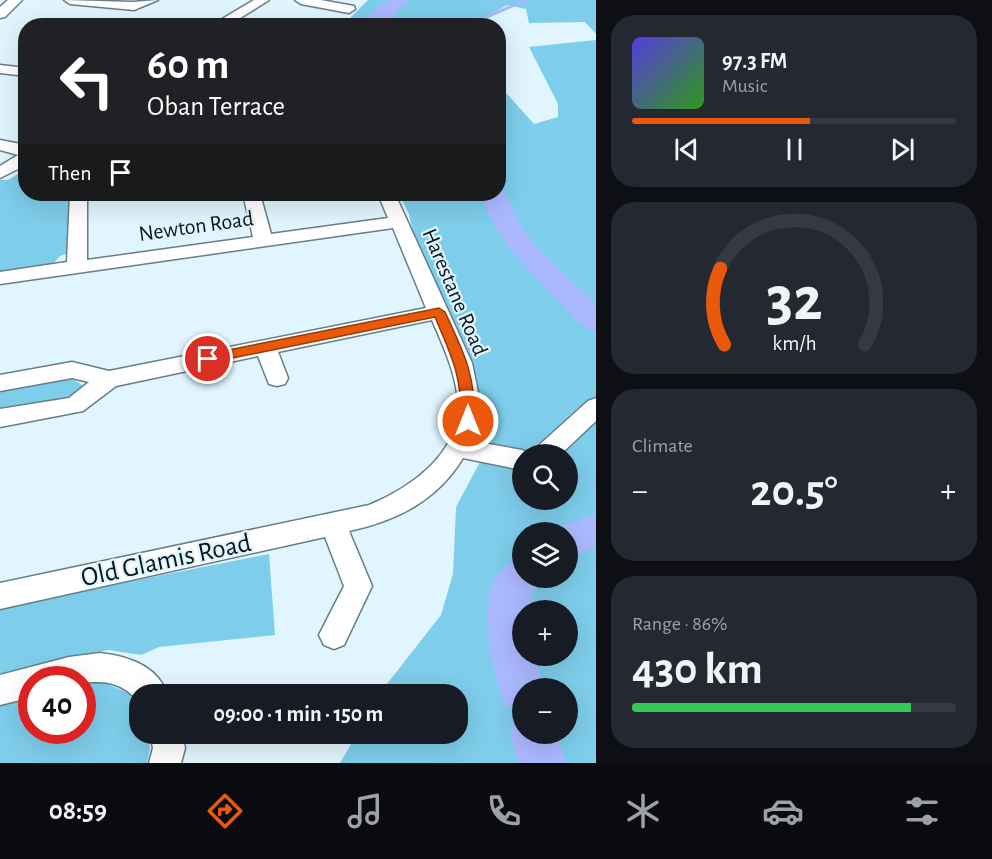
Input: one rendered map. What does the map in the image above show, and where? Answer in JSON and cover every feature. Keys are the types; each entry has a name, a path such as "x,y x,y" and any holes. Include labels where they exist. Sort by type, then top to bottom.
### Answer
{"street":[{"path":"0,14 16,0"},
{"path":"70,0 134,6 130,11 152,13 160,4 150,1"},
{"path":"231,18 263,0"},
{"path":"303,0 345,13 359,0"},
{"path":"0,69 18,72"},
{"path":"14,87 18,82"},
{"path":"0,145 18,148"},
{"path":"0,172 18,162"},
{"path":"77,268 78,201"},
{"path":"253,201 263,241"},
{"name":"Harestane Road","path":"390,201 461,363 468,392 468,421 458,447"},
{"name":"Newton Road","path":"0,278 399,222"},
{"path":"0,383 72,370 109,379 439,312"},
{"path":"265,347 277,378"},
{"path":"0,418 75,405 109,379"},
{"path":"557,444 596,407"},
{"path":"458,447 512,459"},
{"name":"Old Glamis Road","path":"0,596 372,515 408,499 435,475 458,447"},
{"path":"333,524 358,586 334,635"},
{"path":"96,667 121,669 146,684"},
{"path":"0,690 18,686"},
{"path":"165,763 168,744"}],"shaded area":[{"path":"368,0 596,0 596,34 585,22 529,23 526,9 507,5 484,18 350,18"},
{"path":"596,40 596,763 340,763 351,744 468,744 468,684 387,684 441,615 453,574 456,507 489,445 479,433 480,398 473,368 414,237 409,214 402,201 506,201 506,93 534,124 558,117 558,104 529,47"},
{"path":"18,174 18,201 74,201 73,251 60,256 52,265 0,271 0,180 8,180"},
{"path":"72,379 84,386 74,397 0,410 0,391"},
{"path":"269,554 275,635 159,647 141,655 108,650 41,666 18,666 18,671 7,674 0,673 0,607"},
{"path":"96,682 120,689 129,695 129,744 149,744 147,763 0,763 0,704 18,700 18,744 96,744"}],"waterway":[{"path":"379,18 400,0"},
{"path":"487,18 526,0"},
{"path":"496,201 511,231 523,248 596,322"},
{"path":"578,537 596,530"},
{"path":"512,586 508,634 519,678"},
{"path":"536,744 542,763"}],"route":[{"path":"208,359 439,312 461,363 468,392 468,421"}]}
